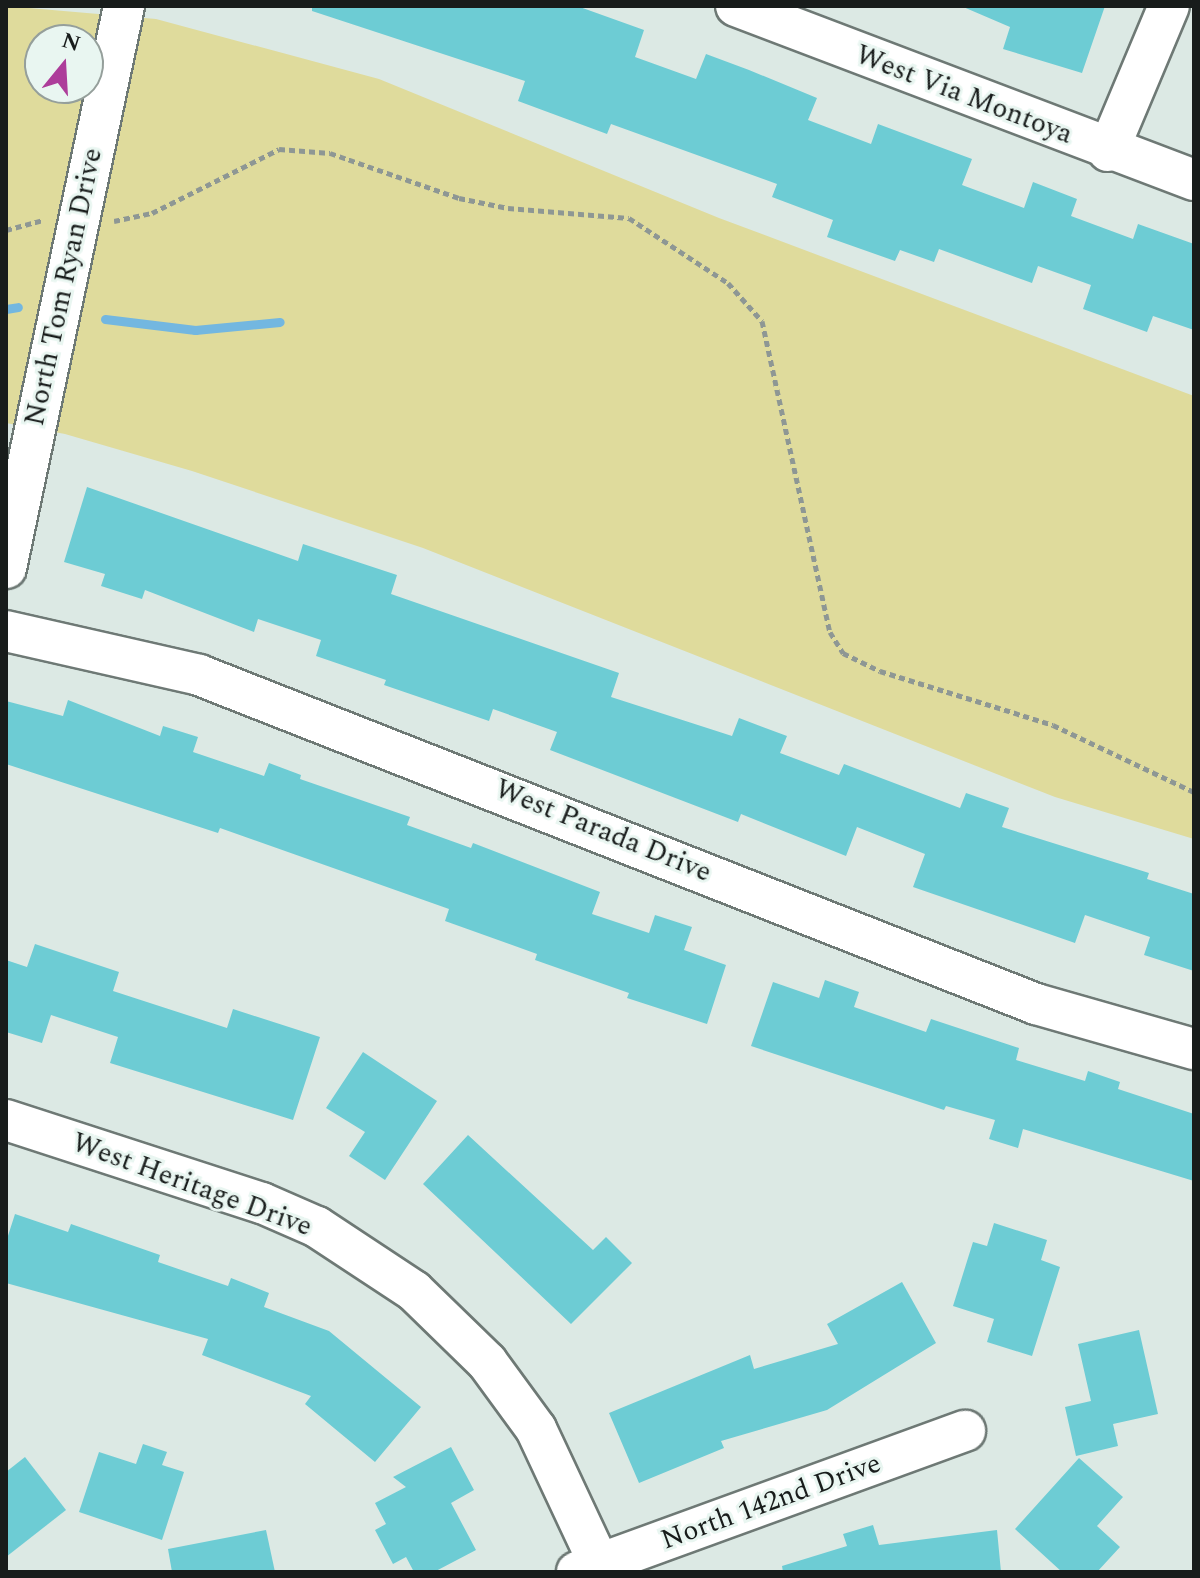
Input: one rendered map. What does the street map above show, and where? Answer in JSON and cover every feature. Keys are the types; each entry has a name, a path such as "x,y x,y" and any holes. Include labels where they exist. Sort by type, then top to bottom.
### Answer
{"street":[{"name":"North Tom Ryan Drive","path":"6,568 76,220 124,6"},
{"name":"West Via Montoya","path":"736,6 1108,151 1194,180"},
{"path":"1108,151 1169,6"},
{"name":"West Parada Drive","path":"6,631 199,675 1036,1004 1194,1049"},
{"name":"West Heritage Drive","path":"6,1120 262,1203 344,1243 414,1291 487,1362 536,1429 593,1569"},
{"name":"North 142nd Drive","path":"593,1569 965,1431"}],"path":[{"path":"6,230 44,220 114,221 152,213 279,149 330,153 459,198 508,208 629,218 728,283 762,321 830,632 843,653 880,671 1053,725 1194,792"}],"shaded area":[{"path":"6,6 156,19 379,79 719,218 1194,396 1194,839 1055,797 423,548 192,471 65,434 6,423"}],"building":[{"path":"312,6 577,6 644,30 635,57 696,79 706,54 749,70 817,98 808,120 871,144 878,124 972,159 962,185 1024,208 1033,182 1077,199 1071,216 1133,239 1138,224 1194,244 1194,330 1153,316 1147,332 1083,309 1091,285 1038,266 1032,283 939,249 934,262 900,250 895,261 827,237 833,220 772,197 777,184 611,124 607,134 518,101 525,81 312,11"},
{"path":"961,6 1105,6 1082,73 1003,49 1010,27"},
{"path":"87,487 298,561 303,544 397,575 391,594 619,673 611,697 732,736 739,718 787,736 780,753 839,775 844,764 960,808 966,793 1009,808 1002,827 1149,873 1147,879 1194,894 1194,971 1144,955 1150,937 1085,915 1075,943 913,887 925,854 857,827 846,856 741,814 738,822 550,750 557,732 493,709 489,721 384,685 386,680 316,656 321,640 258,619 254,632 145,590 142,599 101,586 105,574 64,562"},
{"path":"68,700 160,736 163,726 198,737 193,752 264,776 269,763 301,775 300,779 410,817 407,825 471,848 473,843 600,892 592,914 649,933 655,915 692,927 684,950 726,965 707,1024 627,998 629,993 535,960 537,954 445,921 449,909 220,828 218,833 6,764 6,701 63,716"},
{"path":"35,944 119,972 113,991 227,1028 233,1009 320,1037 293,1120 110,1063 118,1037 51,1015 42,1043 6,1032 6,960 27,967"},
{"path":"825,980 859,992 854,1007 926,1032 931,1019 1019,1048 1016,1060 1085,1081 1088,1071 1120,1082 1118,1089 1194,1114 1194,1181 1023,1129 1018,1148 989,1139 995,1120 946,1106 944,1110 751,1046 773,982 819,998"},
{"path":"363,1052 437,1101 385,1180 349,1156 365,1132 326,1108"},
{"path":"468,1135 593,1250 606,1237 632,1263 571,1324 423,1184"},
{"path":"15,1214 68,1232 71,1224 160,1255 158,1262 228,1286 231,1278 269,1293 264,1307 329,1331 421,1407 375,1462 305,1404 311,1396 202,1355 208,1339 6,1283 6,1242"},
{"path":"994,1223 1047,1240 1041,1260 1060,1267 1032,1356 987,1342 994,1319 953,1306 973,1242 987,1246"},
{"path":"902,1282 936,1343 827,1410 721,1441 724,1448 639,1483 609,1413 750,1355 754,1369 838,1344 827,1324"},
{"path":"1139,1330 1158,1414 1113,1424 1118,1446 1076,1456 1065,1407 1091,1401 1078,1344"},
{"path":"143,1444 167,1452 162,1465 184,1472 162,1540 79,1512 99,1452 136,1464"},
{"path":"451,1447 474,1490 451,1503 476,1550 434,1572 414,1572 406,1557 393,1564 375,1530 386,1524 375,1503 406,1487 393,1477"},
{"path":"25,1457 66,1510 6,1557 6,1472"},
{"path":"1079,1458 1123,1497 1097,1526 1120,1547 1097,1572 1062,1572 1015,1529"},
{"path":"873,1525 879,1545 997,1530 1001,1572 783,1572 782,1566 847,1546 843,1534"},
{"path":"266,1530 275,1572 172,1572 168,1549"}],"waterway":[{"path":"6,309 18,307"},
{"path":"105,319 195,330 280,322"}]}
